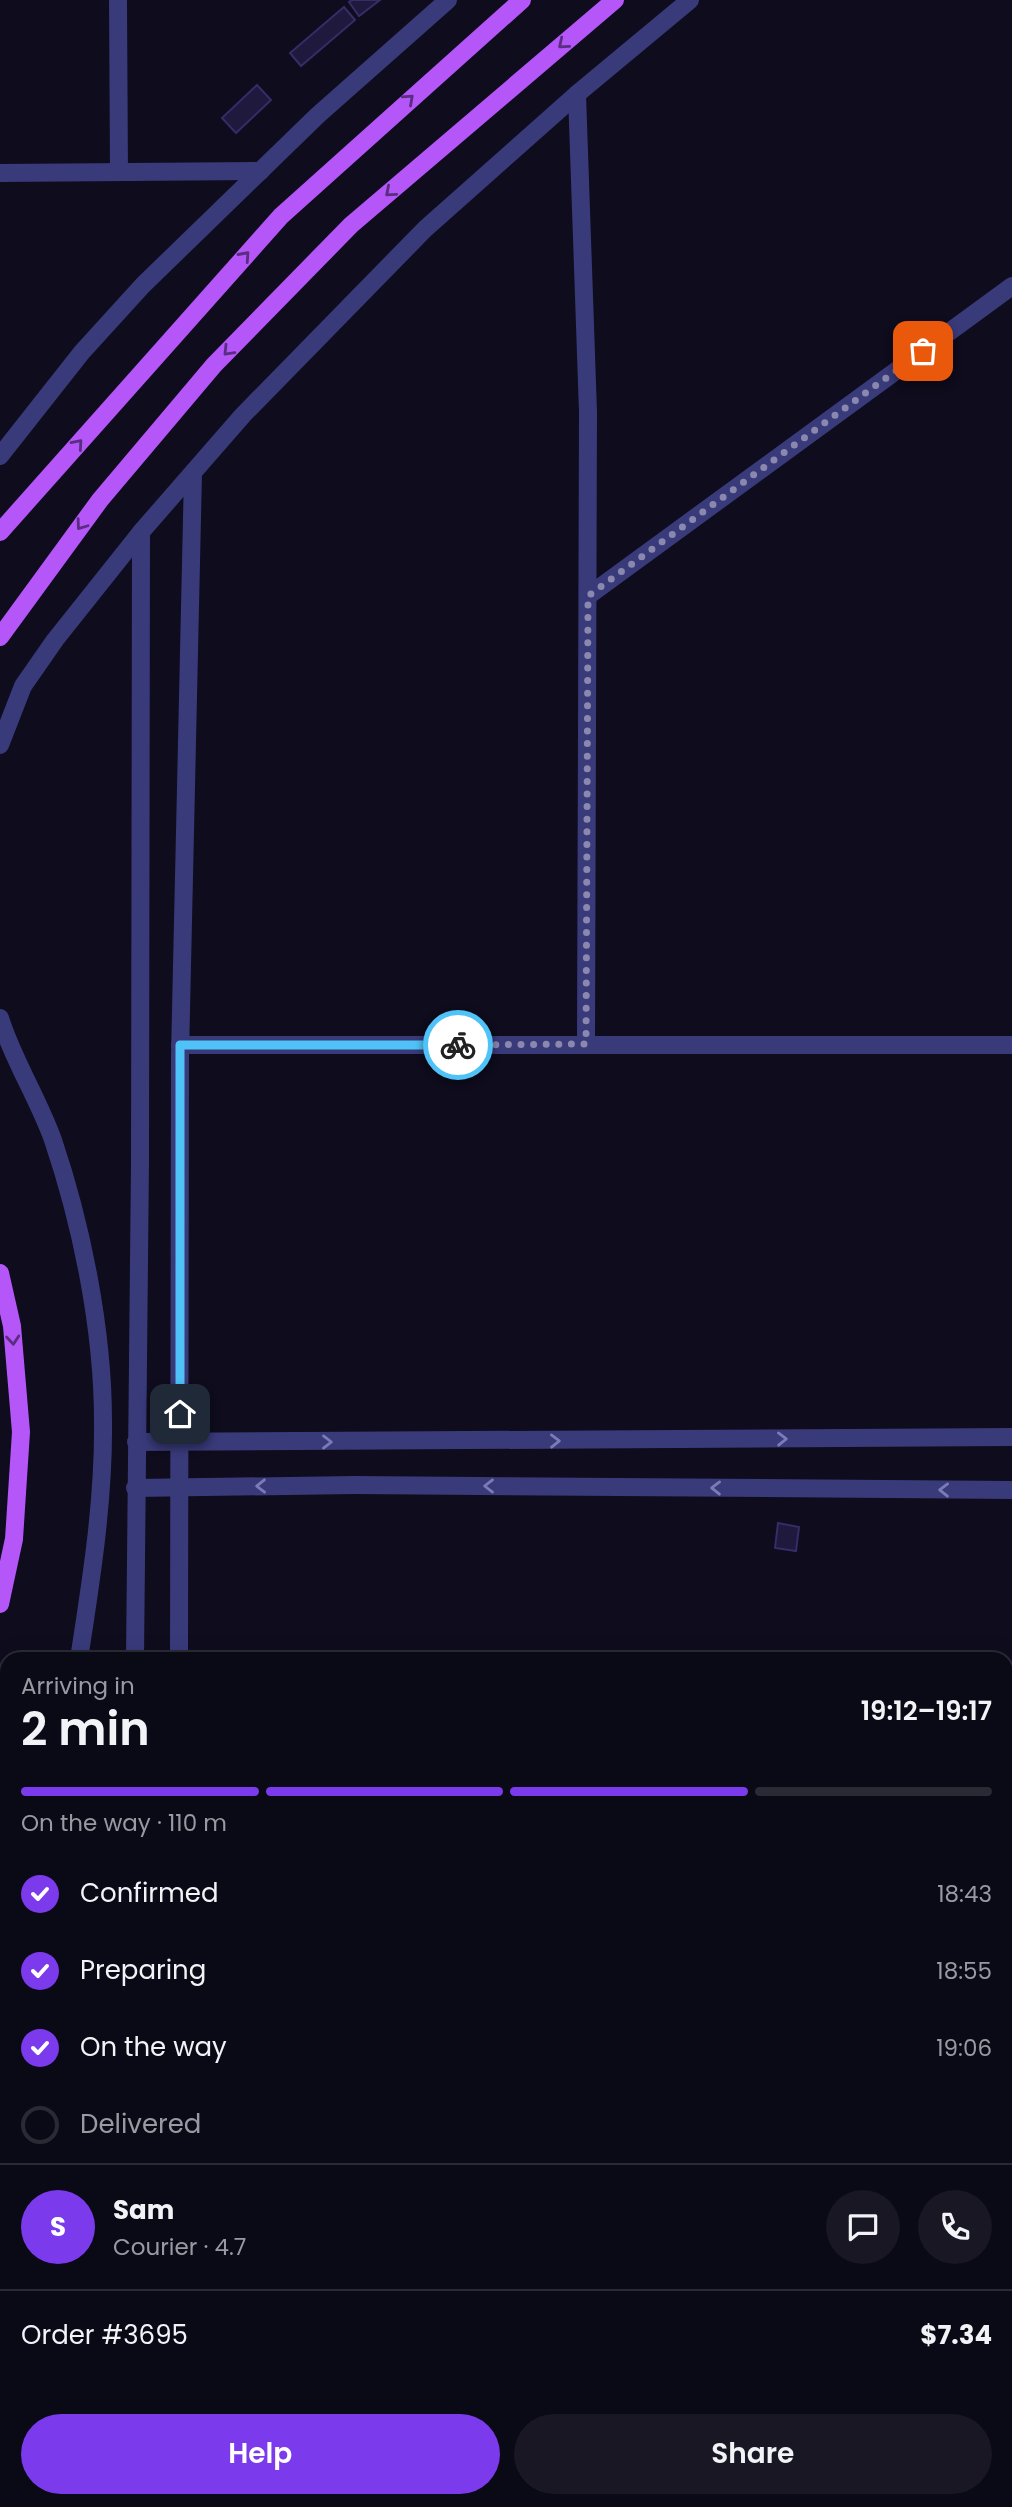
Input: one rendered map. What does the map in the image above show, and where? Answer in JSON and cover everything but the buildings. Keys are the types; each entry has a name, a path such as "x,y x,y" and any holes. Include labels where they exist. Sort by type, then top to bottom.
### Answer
{"main road":[{"path":"0,532 281,216 522,0"},
{"path":"0,637 100,500 223,356 352,225 615,0"},
{"path":"0,1273 12,1326 21,1432 14,1539 0,1604"}],"street":[{"path":"118,0 119,172"},
{"path":"0,456 82,352 143,285 337,97 448,0"},
{"path":"0,745 23,686 55,640 141,532 243,415 425,229 577,94 690,0"},
{"path":"577,94 588,412 586,1044"},
{"path":"0,173 261,171"},
{"path":"588,596 1012,286"},
{"path":"179,1652 180,1045 193,473"},
{"path":"135,1652 141,532"},
{"path":"0,1018 52,1139 88,1272 94,1318 103,1421 97,1526 80,1652"},
{"path":"180,1045 1012,1045"},
{"path":"136,1442 1012,1437"},
{"path":"135,1488 545,1485 1012,1490"}],"way so far":[{"path":"458,1045 586,1044 588,596 923,351"}],"route":[{"path":"180,1414 180,1045 458,1045"}]}
